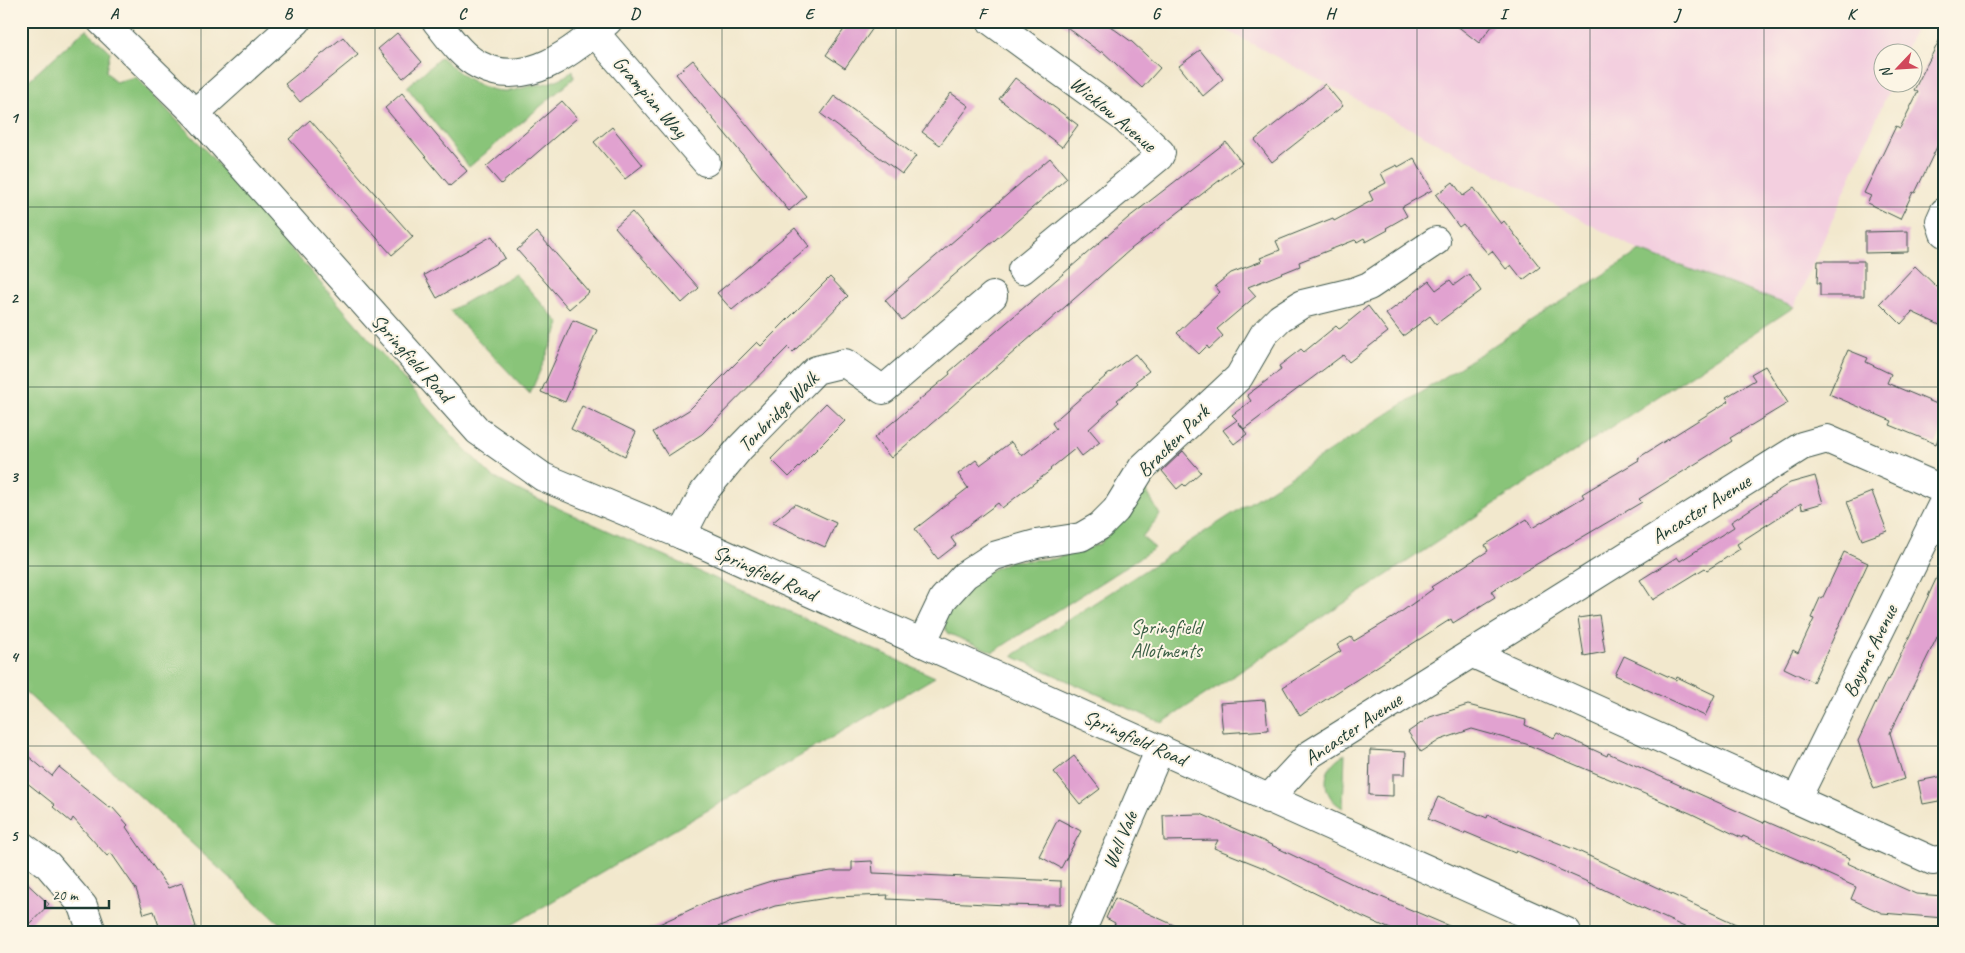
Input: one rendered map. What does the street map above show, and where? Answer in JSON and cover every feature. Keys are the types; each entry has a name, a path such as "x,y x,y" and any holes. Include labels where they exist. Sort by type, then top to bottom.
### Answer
{"street":[{"name":"Springfield Road","path":"101,21 195,113 478,432 544,476 682,535 1567,932"},
{"path":"195,113 298,21"},
{"path":"436,21 460,51 478,65 498,72 522,72 545,65 563,57 602,27"},
{"name":"Wicklow Avenue","path":"992,21 1124,118 1161,153 1159,157 1022,270"},
{"name":"Grampian Way","path":"602,27 706,162"},
{"path":"1944,212 1940,221 1944,233"},
{"name":"Bracken Park","path":"922,644 943,599 965,575 994,556 1036,544 1081,536 1100,526 1116,510 1142,468 1239,377 1264,334 1280,318 1302,304 1369,286 1436,241"},
{"name":"Tonbridge Walk","path":"682,535 704,492 734,455 816,370 845,363 883,390 993,296"},
{"name":"Ancaster Avenue","path":"1268,799 1309,755 1802,446 1827,440 1944,490"},
{"name":"Bayons Avenue","path":"1796,800 1944,501"},
{"path":"1471,653 1933,861 1944,859"},
{"name":"Well Vale","path":"1081,932 1160,749"},
{"path":"21,845 48,865 83,906 92,932"}],"shaded area":[{"path":"1209,21 1918,21 1909,42 1872,42 1872,92 1888,92 1794,307 1640,251"}],"green space":[{"path":"86,29 110,52 106,71 115,82 136,77 208,153 459,443 493,477 522,492 935,677 500,932 289,932 21,688 21,87"},
{"path":"441,57 472,81 498,91 511,91 548,83 559,79 573,70 574,78 469,167 407,87"},
{"name":"Springfield Allotments","path":"1640,251 1794,307 1162,723 1012,656"},
{"path":"515,274 560,324 530,394 450,311"},
{"path":"1146,490 1160,515 1142,537 1155,548 993,652 947,633 942,618 967,582 1010,561 1054,559 1100,544"},
{"path":"1345,754 1343,808 1335,803 1330,796 1326,781 1331,765"}],"building":[{"path":"850,21 863,21 873,28 845,68 826,55"},
{"path":"1059,21 1103,21 1132,42 1160,68 1142,88 1102,51 1101,53"},
{"path":"1451,21 1496,21 1479,43"},
{"path":"1944,31 1944,132 1915,193 1913,192 1900,219 1867,203 1871,196 1864,193 1896,126 1900,128 1918,92 1922,92 1922,74"},
{"path":"397,33 422,62 403,78 378,49"},
{"path":"343,37 358,55 300,102 285,84"},
{"path":"1200,50 1223,79 1203,96 1179,66"},
{"path":"693,60 806,196 789,211 676,74"},
{"path":"1015,78 1078,125 1062,147 999,99"},
{"path":"1325,84 1343,106 1272,162 1255,140"},
{"path":"402,93 467,171 450,186 385,108"},
{"path":"951,93 969,106 940,145 922,132"},
{"path":"834,96 916,156 902,174 821,114"},
{"path":"562,101 577,118 501,184 486,167"},
{"path":"310,120 413,237 392,255 289,139"},
{"path":"612,127 643,165 625,179 594,142"},
{"path":"1226,142 1242,163 1131,249 891,458 874,438 1128,218"},
{"path":"1050,158 1067,178 902,320 885,300"},
{"path":"1414,158 1432,190 1402,207 1407,216 1386,228 1388,230 1366,242 1364,238 1357,242 1355,240 1299,262 1300,266 1248,287 1256,296 1217,329 1223,336 1209,349 1207,346 1199,354 1177,333 1220,292 1215,286 1231,273 1262,261 1260,258 1280,250 1276,241 1333,218 1334,221 1373,200 1369,192 1386,183 1381,173 1397,165 1398,167"},
{"path":"1453,182 1463,196 1474,188 1501,224 1504,221 1540,267 1523,280 1511,265 1506,269 1492,251 1488,254 1463,224 1459,227 1436,195"},
{"path":"632,212 699,288 682,303 615,227"},
{"path":"795,228 809,246 732,310 717,293"},
{"path":"1908,231 1908,252 1865,253 1865,232"},
{"path":"537,232 589,292 569,309 517,250"},
{"path":"492,236 505,258 437,298 424,275"},
{"path":"1818,261 1864,261 1864,296 1820,296 1820,283 1817,283"},
{"path":"1915,266 1937,287 1944,290 1944,327 1912,312 1901,324 1880,303"},
{"path":"1469,274 1481,291 1436,324 1430,316 1403,336 1386,314 1429,281 1436,290 1450,280 1454,285"},
{"path":"830,277 848,296 793,352 788,347 702,434 668,456 653,432 689,410 757,342 761,346"},
{"path":"1368,306 1388,332 1349,362 1343,355 1244,429 1238,422 1247,434 1234,444 1223,430 1237,420 1232,415 1251,401 1247,395 1281,370 1279,366 1301,349 1304,352 1336,326 1339,329 1341,328"},
{"path":"573,320 597,330 565,402 541,392"},
{"path":"1848,350 1868,358 1866,362 1891,374 1887,383 1944,407 1944,424 1936,444 1890,425 1892,421 1829,394"},
{"path":"1135,354 1149,371 1136,381 1138,383 1117,400 1119,402 1089,429 1100,442 1082,456 1076,448 1002,508 998,503 951,538 956,545 938,559 915,529 968,488 958,474 976,460 980,465 1011,442 1022,456 1056,429 1052,423 1106,376"},
{"path":"1765,366 1788,403 1730,438 1732,441 1639,499 1642,502 1491,591 1495,597 1453,623 1451,619 1300,716 1283,687 1341,651 1337,645 1351,637 1354,641 1394,617 1433,589 1431,587 1488,551 1485,545 1527,519 1532,528 1584,497 1582,494 1639,460 1638,458 1729,401 1726,397 1755,380 1751,374"},
{"path":"826,403 845,421 789,477 771,459"},
{"path":"582,406 636,432 625,456 571,429"},
{"path":"1183,451 1201,472 1185,486 1183,484 1177,489 1162,471"},
{"path":"1815,476 1823,503 1802,509 1801,503 1737,544 1740,549 1653,600 1640,580 1677,557 1680,561 1734,527 1731,522 1790,483"},
{"path":"1872,492 1887,531 1862,540 1847,502"},
{"path":"795,504 836,523 825,547 772,523"},
{"path":"1844,552 1868,563 1813,682 1784,668 1793,650 1798,653 1814,619 1811,618 1820,598 1822,599"},
{"path":"1944,562 1944,623 1890,733 1904,779 1874,789 1858,741 1887,679 1889,680"},
{"path":"1599,615 1605,652 1584,656 1578,618"},
{"path":"1624,656 1676,680 1677,677 1715,695 1705,716 1615,675"},
{"path":"1265,700 1268,730 1223,733 1220,703"},
{"path":"1468,705 1526,720 1525,725 1554,738 1557,733 1607,756 1608,753 1764,823 1765,821 1850,858 1847,863 1916,894 1944,896 1944,918 1882,913 1851,899 1856,887 1801,861 1743,836 1742,838 1690,813 1526,744 1472,729 1440,740 1421,752 1408,732 1430,717"},
{"path":"21,750 52,776 59,767 110,808 112,807 128,825 126,827 168,888 182,883 196,927 181,932 161,932 154,911 144,914 136,889 111,853 107,856 73,818 71,822 53,807 55,805 21,778"},
{"path":"1370,750 1406,752 1405,774 1393,774 1393,796 1369,795"},
{"path":"1074,756 1100,789 1080,804 1054,772"},
{"path":"1944,776 1944,800 1923,804 1918,781"},
{"path":"1438,797 1487,818 1488,815 1576,850 1753,932 1695,932 1516,851 1515,853 1428,819"},
{"path":"1201,814 1263,841 1365,890 1463,932 1397,932 1264,868 1214,848 1218,840 1164,841 1163,815"},
{"path":"1058,819 1081,831 1061,868 1039,856"},
{"path":"872,861 873,873 1061,881 1061,904 1048,904 1048,906 1006,905 887,899 888,895 834,897 775,906 704,932 642,932 711,900 771,881 831,871 852,871 852,862"},
{"path":"21,878 49,904 30,924 21,915"},
{"path":"1115,898 1189,932 1127,932 1114,926 1115,923 1106,918"}]}
